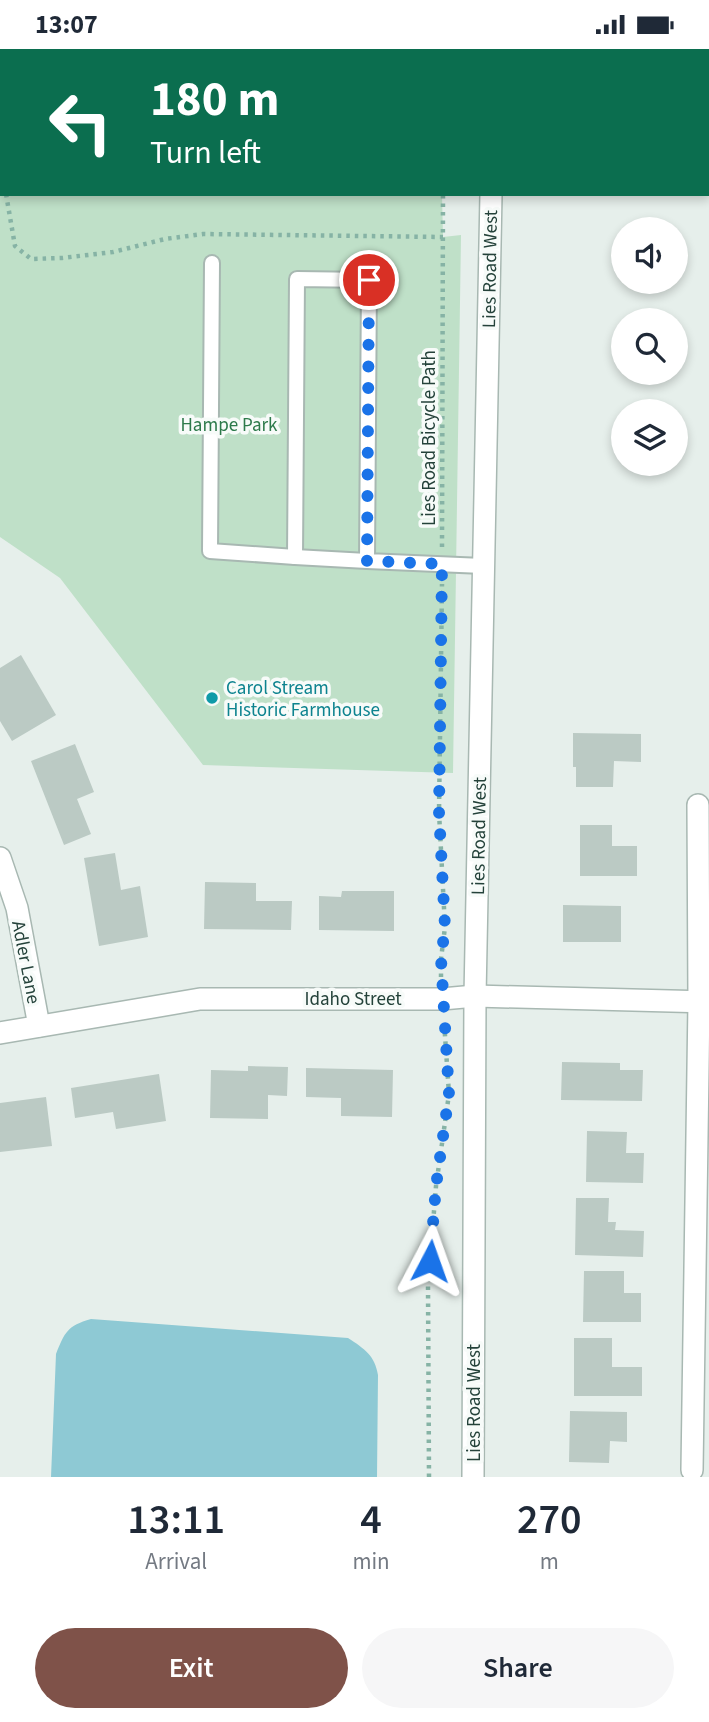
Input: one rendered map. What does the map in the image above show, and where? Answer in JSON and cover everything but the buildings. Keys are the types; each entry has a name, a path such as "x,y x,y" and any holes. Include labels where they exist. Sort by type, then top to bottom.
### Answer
{"street":[{"name":"Lies Road West","path":"473,1477 475,996 491,196"},
{"path":"692,1470 704,1002 698,805"},
{"name":"Adler Lane","path":"0,858 17,908 39,1026"},
{"name":"Idaho Street","path":"0,1033 200,999 442,999 475,996 704,1002"}],"lane":[{"path":"212,263 210,551 483,566"},
{"path":"295,557 297,279 369,280 367,561"}],"path":[{"path":"6,196 15,246 31,259 113,252 166,239 203,234 443,237"},
{"name":"Lies Road Bicycle Path","path":"429,1477 428,1286 436,1186 449,1094 442,999 441,959 445,908 439,812 443,196"}],"green space":[{"name":"Hampe Park","path":"0,196 442,196 443,237 461,235 453,773 203,765 60,578 0,537"}],"water":[{"path":"91,1319 348,1338 368,1353 378,1375 377,1477 51,1477 56,1354 68,1331"}],"place":[{"name":"Carol Stream Historic Farmhouse","path":"212,698"}],"route":[{"path":"369,280 367,561 442,564 439,812 445,898 441,959 442,999 449,1094 436,1186 430,1261"}]}
